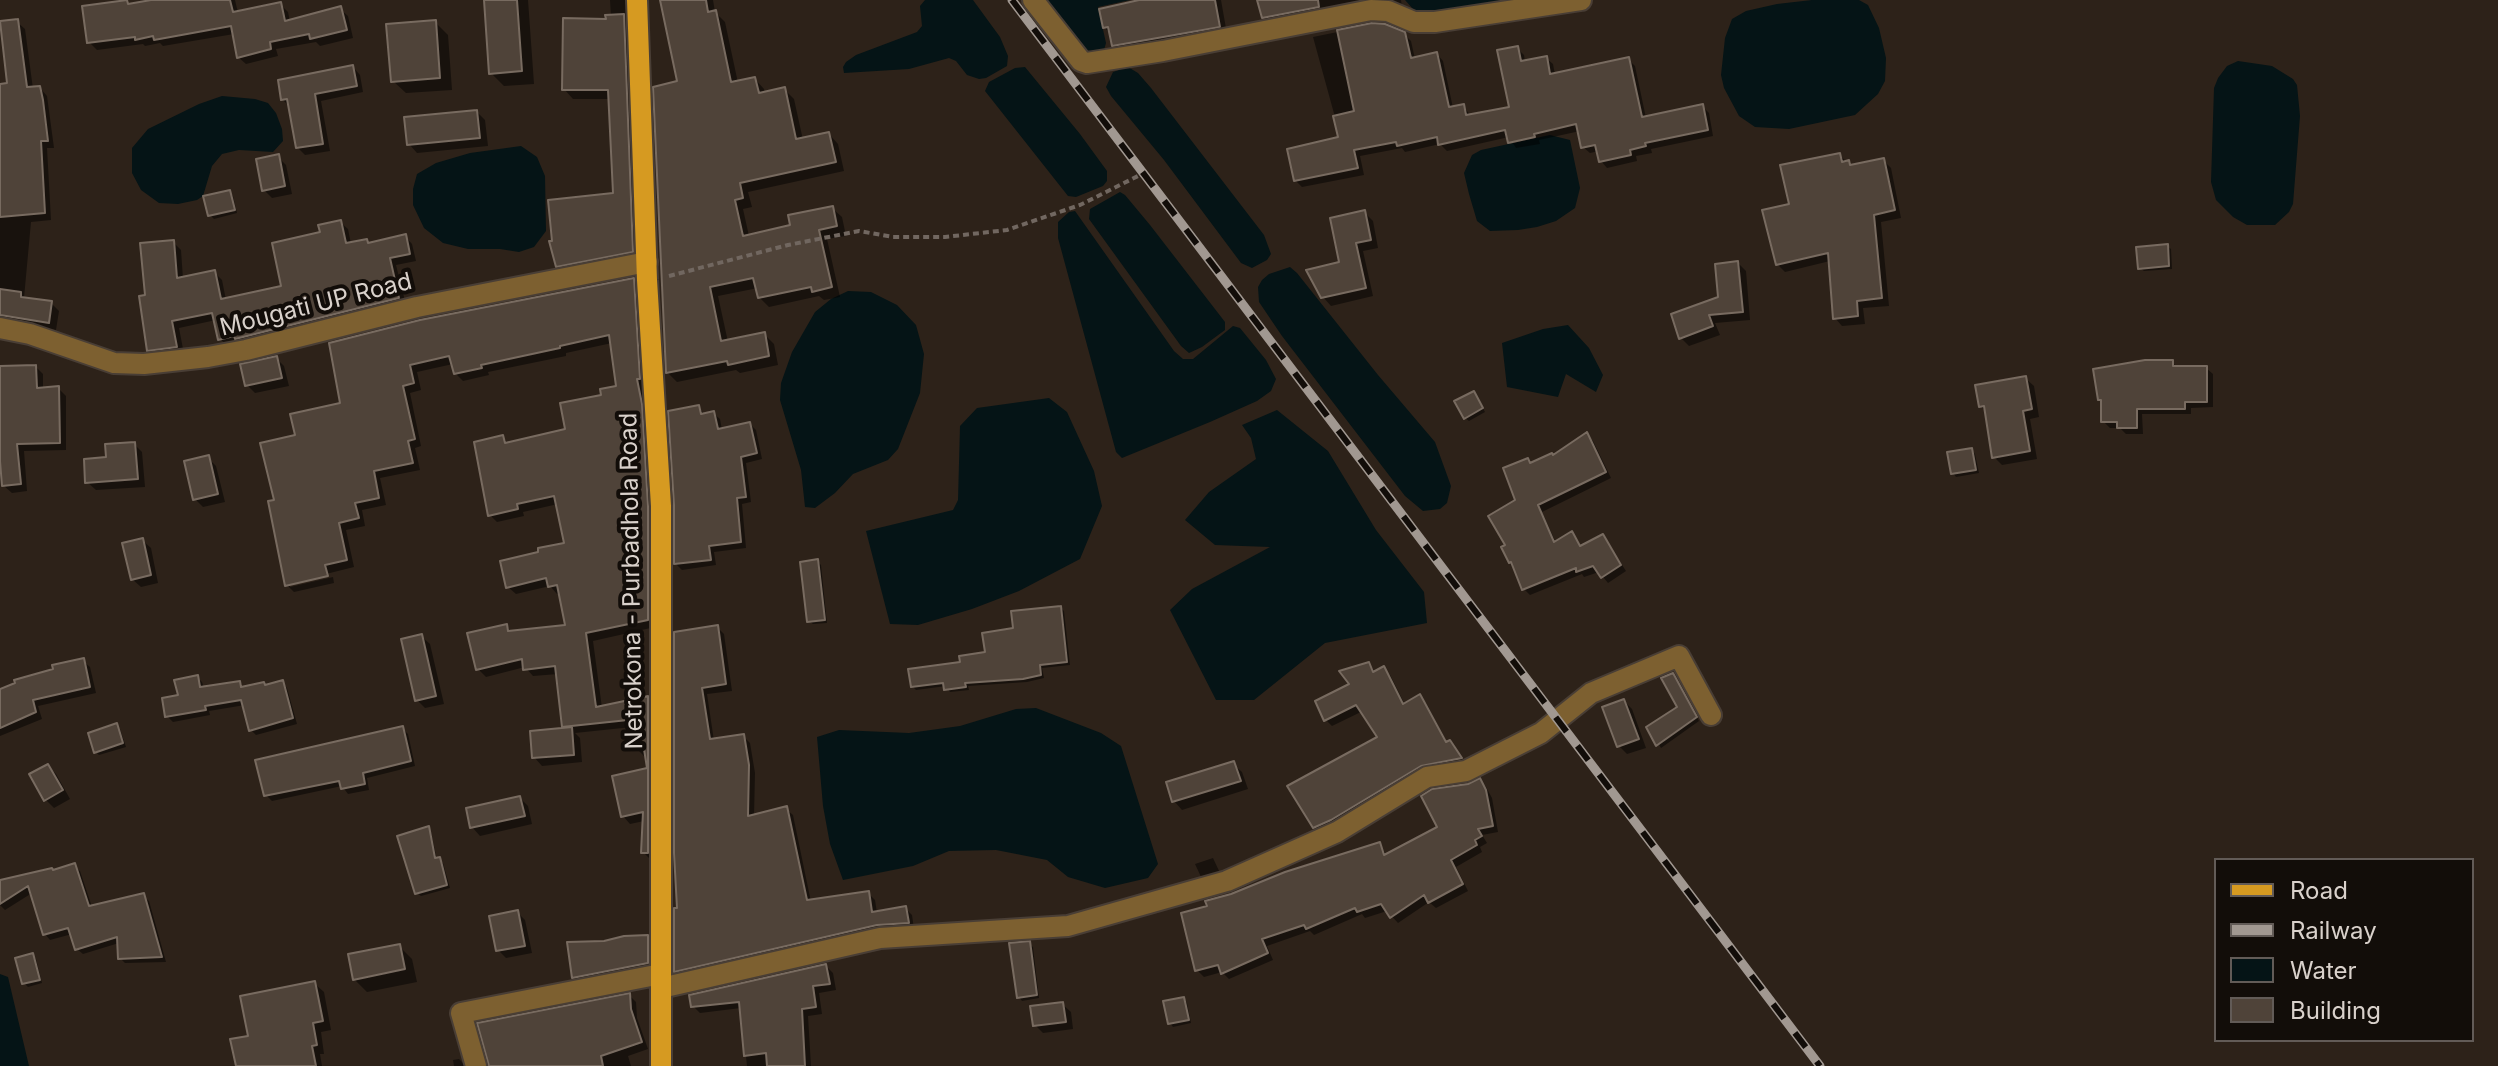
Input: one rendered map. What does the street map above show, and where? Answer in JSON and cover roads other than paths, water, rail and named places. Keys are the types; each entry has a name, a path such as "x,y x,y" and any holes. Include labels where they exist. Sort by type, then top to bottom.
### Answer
{"main road":[{"name":"Netrokona - Purbadhola Road","path":"637,0 647,271 661,506 661,1066"}],"street":[{"path":"1033,0 1081,61 1087,63 1371,10 1388,11 1414,22 1435,22 1581,0"},
{"name":"Mougati UP Road","path":"0,328 30,334 114,363 170,361 246,350 417,307 647,271"},
{"path":"476,1066 461,1013 661,981 880,938 1068,926 1227,881 1337,832 1427,777 1466,771 1541,733 1591,693 1679,656 1711,715"}],"water":[{"path":"925,0 973,0 1000,37 1008,56 1007,66 979,79 967,75 956,61 949,58 909,69 844,73 846,62 856,55 917,32 922,26 920,6"},
{"path":"1039,0 1130,0 1098,7 1106,43 1099,53 1083,49"},
{"path":"1405,0 1517,0 1420,12"},
{"path":"1812,0 1859,0 1868,5 1879,28 1886,58 1885,81 1878,94 1855,115 1789,129 1755,127 1739,116 1724,88 1721,75 1725,38 1732,19 1746,11"},
{"path":"2238,61 2272,66 2297,85 2300,116 2293,204 2275,225 2247,225 2233,217 2216,200 2211,182 2214,88 2227,66"},
{"path":"1025,67 1107,171 1107,181 1103,186 1076,197 1068,196 985,91 989,82 1015,68"},
{"path":"1128,67 1151,88 1264,235 1271,254 1267,260 1252,268 1241,263 1164,160 1111,96 1106,87 1113,72"},
{"path":"222,96 268,103 276,113 283,141 273,152 239,150 222,154 212,166 203,196 178,204 159,203 141,190 132,173 132,148 148,129"},
{"path":"1550,135 1570,140 1580,188 1575,208 1556,221 1537,227 1490,231 1477,221 1464,173 1472,155 1481,150"},
{"path":"521,146 537,157 545,176 546,231 534,247 519,252 468,249 443,243 424,228 413,205 417,174 436,163 470,153"},
{"path":"1120,192 1150,225 1225,322 1225,330 1202,347 1189,353 1181,346 1089,219 1090,209"},
{"path":"1075,211 1174,351 1183,359 1193,359 1233,326 1240,328 1266,360 1276,379 1271,391 1257,401 1122,458 1116,452 1058,238 1058,222 1069,212"},
{"path":"1290,267 1435,442 1451,486 1447,503 1440,509 1423,511 1405,496 1259,302 1258,287 1262,280 1269,274"},
{"path":"848,291 871,292 897,305 916,325 924,354 920,393 898,449 888,460 853,474 815,508 805,507 801,470 780,400 781,383 792,352 815,312"},
{"path":"1568,325 1589,348 1603,375 1596,392 1566,374 1558,397 1507,387 1502,343 1543,329"},
{"path":"1049,398 1067,412 1094,471 1102,506 1080,559 1019,591 972,609 918,625 890,624 866,531 953,510 958,500 960,426 977,408"},
{"path":"1277,410 1328,451 1376,530 1424,592 1427,623 1325,643 1254,700 1216,700 1170,610 1192,589 1270,547 1215,545 1185,520 1209,492 1256,459 1251,438 1242,425"},
{"path":"1036,708 1101,733 1121,746 1158,864 1148,878 1105,888 1068,877 1047,860 996,850 949,851 913,866 843,880 830,844 823,806 817,737 839,730 909,733 960,726 1016,709"},
{"path":"0,974 8,977 29,1066 0,1066"}],"railway":[{"path":"1012,0 1820,1066"}]}
